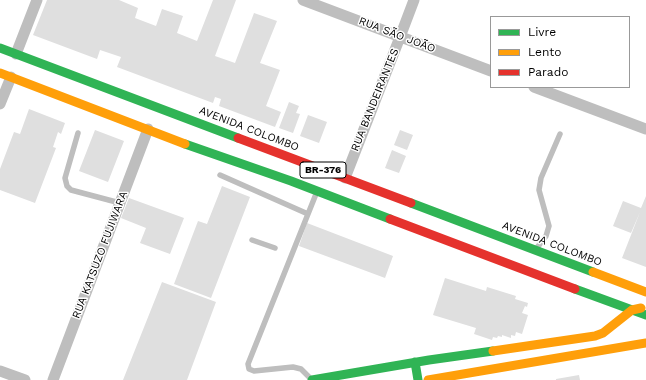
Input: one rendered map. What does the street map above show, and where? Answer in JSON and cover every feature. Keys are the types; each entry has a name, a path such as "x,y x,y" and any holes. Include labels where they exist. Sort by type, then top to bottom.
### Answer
{"main road":[{"name":"AVENIDA COLOMBO","path":"0,48 534,251 646,292"},
{"name":"BR-376","path":"0,73 179,142 646,315"},
{"path":"179,142 206,126"},
{"path":"525,255 534,251"},
{"path":"497,259 515,258"},
{"path":"312,380 415,362 595,336 603,333 632,310 646,307"},
{"path":"428,380 646,343"},
{"path":"415,362 418,380"}],"street":[{"path":"16,54 37,0"},
{"name":"RUA SÃO JOÃO","path":"303,0 490,71"},
{"name":"RUA BANDEIRANTES","path":"344,178 414,0"},
{"path":"0,104 11,77"},
{"path":"537,88 646,129"},
{"name":"RUA KATSUZO FUJIWARA","path":"53,380 148,129"},
{"path":"0,371 25,380"}],"lane":[{"path":"78,133 65,178 67,186 71,190 120,203"},
{"path":"534,251 546,236 549,226 539,190 541,178 560,134"},
{"path":"220,175 308,214"},
{"path":"312,380 301,369 293,367 254,371 249,369 248,364 317,192"},
{"path":"252,240 275,248"}],"building":[{"path":"47,0 119,0 138,8 135,18 156,26 162,9 183,16 177,33 197,41 213,0 236,0 215,56 235,63 254,13 277,21 260,63 280,70 266,106 281,112 275,127 219,106 221,99 215,97 213,103 117,67 121,57 100,50 97,59 33,35"},
{"path":"289,102 299,106 296,113 300,114 293,133 279,128"},
{"path":"29,109 65,123 61,134 58,132 53,147 56,148 35,203 0,190 0,169 14,132 20,134"},
{"path":"308,115 327,122 319,143 300,136"},
{"path":"95,130 124,141 108,182 79,171"},
{"path":"400,130 413,135 407,150 394,145"},
{"path":"392,150 406,156 399,173 385,168"},
{"path":"222,186 250,197 211,298 174,284 198,221 207,224"},
{"path":"646,196 646,267 622,258 640,212 631,233 613,226 623,201 641,208"},
{"path":"129,198 184,218 170,254 140,243 146,228 121,218"},
{"path":"307,223 393,256 385,278 299,246"},
{"path":"445,278 486,291 487,287 516,296 515,299 528,303 527,307 525,306 522,313 528,315 522,334 516,332 515,336 511,335 511,338 502,335 502,337 493,337 492,340 474,334 476,328 433,315"},
{"path":"162,282 216,302 187,380 123,380"},
{"path":"579,375 580,380 556,380 556,379"}],"traffic: fast":[{"path":"0,48 238,138"},
{"path":"185,144 291,181 390,219"},
{"path":"411,203 593,272"},
{"path":"575,289 646,315"},
{"path":"312,380 429,360 493,351"},
{"path":"415,362 418,380"}],"traffic: slow":[{"path":"0,73 185,144"},
{"path":"593,272 646,292"},
{"path":"493,351 595,336 603,333 632,310 641,308"},
{"path":"428,380 646,343"}],"traffic: jam":[{"path":"238,138 411,203"},
{"path":"390,219 575,289"}]}
